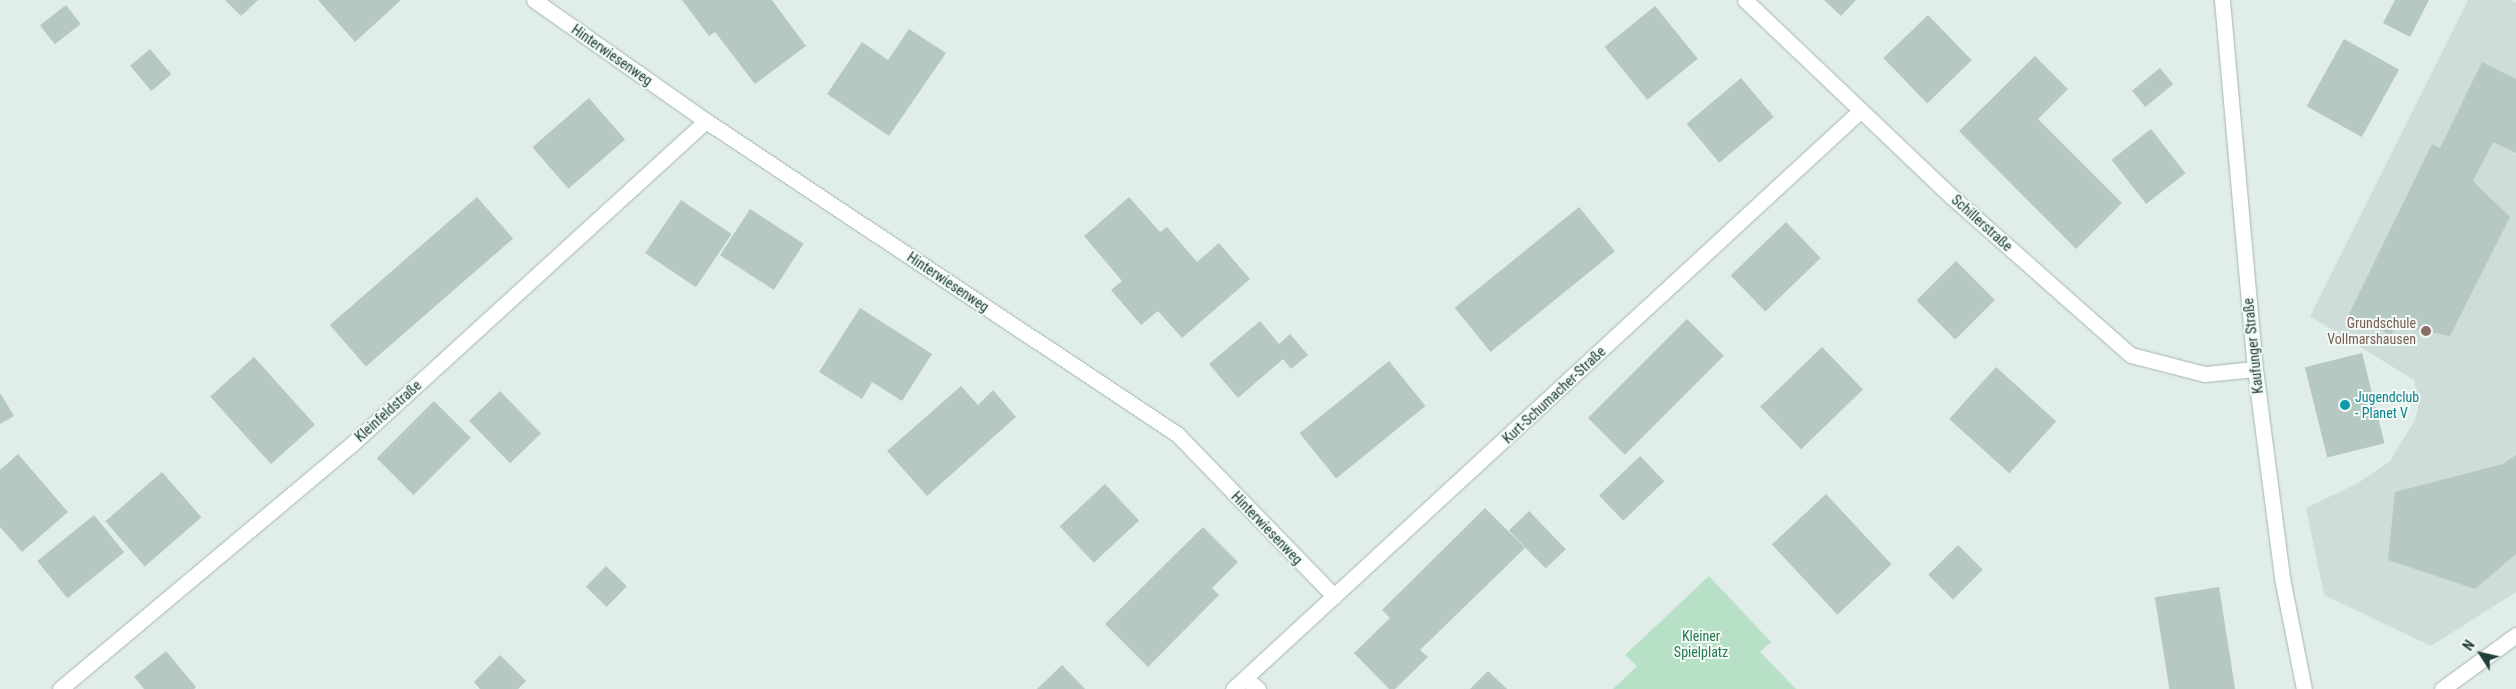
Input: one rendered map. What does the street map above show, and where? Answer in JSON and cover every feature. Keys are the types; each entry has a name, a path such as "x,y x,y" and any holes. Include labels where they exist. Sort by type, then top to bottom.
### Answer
{"street":[{"name":"Hinterwiesenweg","path":"534,0 706,121 1177,434 1334,596"},
{"name":"Schillerstraße","path":"1745,0 1860,111 2131,355 2205,374 2255,369"},
{"name":"Kaufunger Straße","path":"2222,0 2255,369 2282,578 2304,689"},
{"name":"Kurt-Schumacher-Straße","path":"1234,689 1860,111"},
{"name":"Kleinfeldstraße","path":"60,689 352,444 706,121"},
{"path":"2442,689 2516,634"},
{"path":"1245,678 1258,689"}],"shaded area":[{"name":"Grundschule Vollmarshausen","path":"2468,0 2510,0 2516,3 2516,592 2431,646 2324,595 2306,508 2358,483 2390,461 2415,420 2419,403 2414,380 2310,316"}],"green space":[{"name":"Kleiner Spielplatz","path":"1709,576 1771,642 1760,652 1796,689 1613,689 1637,666 1625,655"}],"building":[{"path":"225,0 258,0 241,16"},
{"path":"318,0 401,0 355,42"},
{"path":"682,0 772,0 806,46 755,84 715,32 709,36"},
{"path":"1824,0 1856,0 1841,16"},
{"path":"2395,0 2429,0 2410,37 2383,23"},
{"path":"66,5 81,24 55,44 40,25"},
{"path":"1655,6 1698,59 1647,100 1604,47"},
{"path":"1928,15 1972,60 1927,103 1883,58"},
{"path":"909,29 946,53 889,136 827,94 862,42 888,60"},
{"path":"2344,39 2399,70 2362,137 2307,106"},
{"path":"150,49 171,74 151,91 130,66"},
{"path":"2035,56 2068,89 2038,119 2122,203 2076,249 1959,131"},
{"path":"2482,62 2516,79 2516,153 2493,142 2473,181 2510,217 2450,336 2396,326 2391,335 2349,314 2432,144 2440,148"},
{"path":"2160,68 2173,84 2145,107 2132,91"},
{"path":"1741,78 1774,117 1719,163 1687,124"},
{"path":"589,98 625,140 568,189 532,147"},
{"path":"2151,129 2185,173 2146,204 2112,160"},
{"path":"477,197 513,239 366,366 330,325"},
{"path":"1129,197 1160,232 1167,227 1197,262 1219,243 1250,279 1182,338 1158,311 1141,325 1111,290 1122,281 1084,236"},
{"path":"681,200 732,234 696,287 645,253"},
{"path":"1579,207 1615,251 1491,352 1455,308"},
{"path":"750,209 804,244 774,290 720,255"},
{"path":"1786,222 1821,258 1765,311 1731,275"},
{"path":"1956,261 1995,300 1955,339 1916,301"},
{"path":"860,308 932,354 902,401 872,382 862,399 819,372"},
{"path":"1687,319 1724,356 1625,455 1588,418"},
{"path":"1260,321 1279,344 1290,334 1308,355 1291,369 1283,359 1238,398 1209,364"},
{"path":"1822,347 1863,389 1801,449 1760,407"},
{"name":"Jugendclub - Planet V","path":"2362,353 2384,443 2327,458 2305,367"},
{"path":"254,357 315,425 271,464 210,396"},
{"path":"1389,361 1426,406 1336,478 1300,433"},
{"path":"1996,367 2056,421 2009,473 1949,419"},
{"path":"961,386 978,405 993,390 1016,417 927,496 887,451"},
{"path":"500,391 541,433 510,463 469,421"},
{"path":"0,393 14,416 0,424"},
{"path":"434,401 471,438 413,495 377,458"},
{"path":"18,454 68,512 22,552 0,527 0,470"},
{"path":"2516,455 2516,554 2475,589 2388,560 2395,492 2503,464"},
{"path":"1640,456 1664,481 1623,521 1599,496"},
{"path":"162,472 201,517 145,566 105,521"},
{"path":"1105,484 1139,521 1094,563 1060,526"},
{"path":"1826,494 1891,564 1837,615 1772,544"},
{"path":"1485,508 1525,548 1420,650 1428,657 1395,689 1389,689 1354,653 1390,618 1382,610"},
{"path":"1529,511 1566,549 1546,569 1509,530"},
{"path":"94,515 124,552 67,598 37,561"},
{"path":"1203,527 1238,562 1212,588 1219,595 1148,667 1105,624"},
{"path":"1958,545 1983,570 1953,599 1928,575"},
{"path":"606,566 627,586 607,607 586,587"},
{"path":"2219,587 2235,689 2169,689 2155,597"},
{"path":"166,651 196,687 194,689 144,689 134,677"},
{"path":"500,655 526,681 518,689 480,689 474,682"},
{"path":"1062,665 1085,689 1037,689"},
{"path":"1488,671 1507,689 1470,689"}],"place":[{"name":"Grundschule Vollmarshausen","path":"2426,331"},
{"name":"Jugendclub - Planet V","path":"2345,405"}]}
